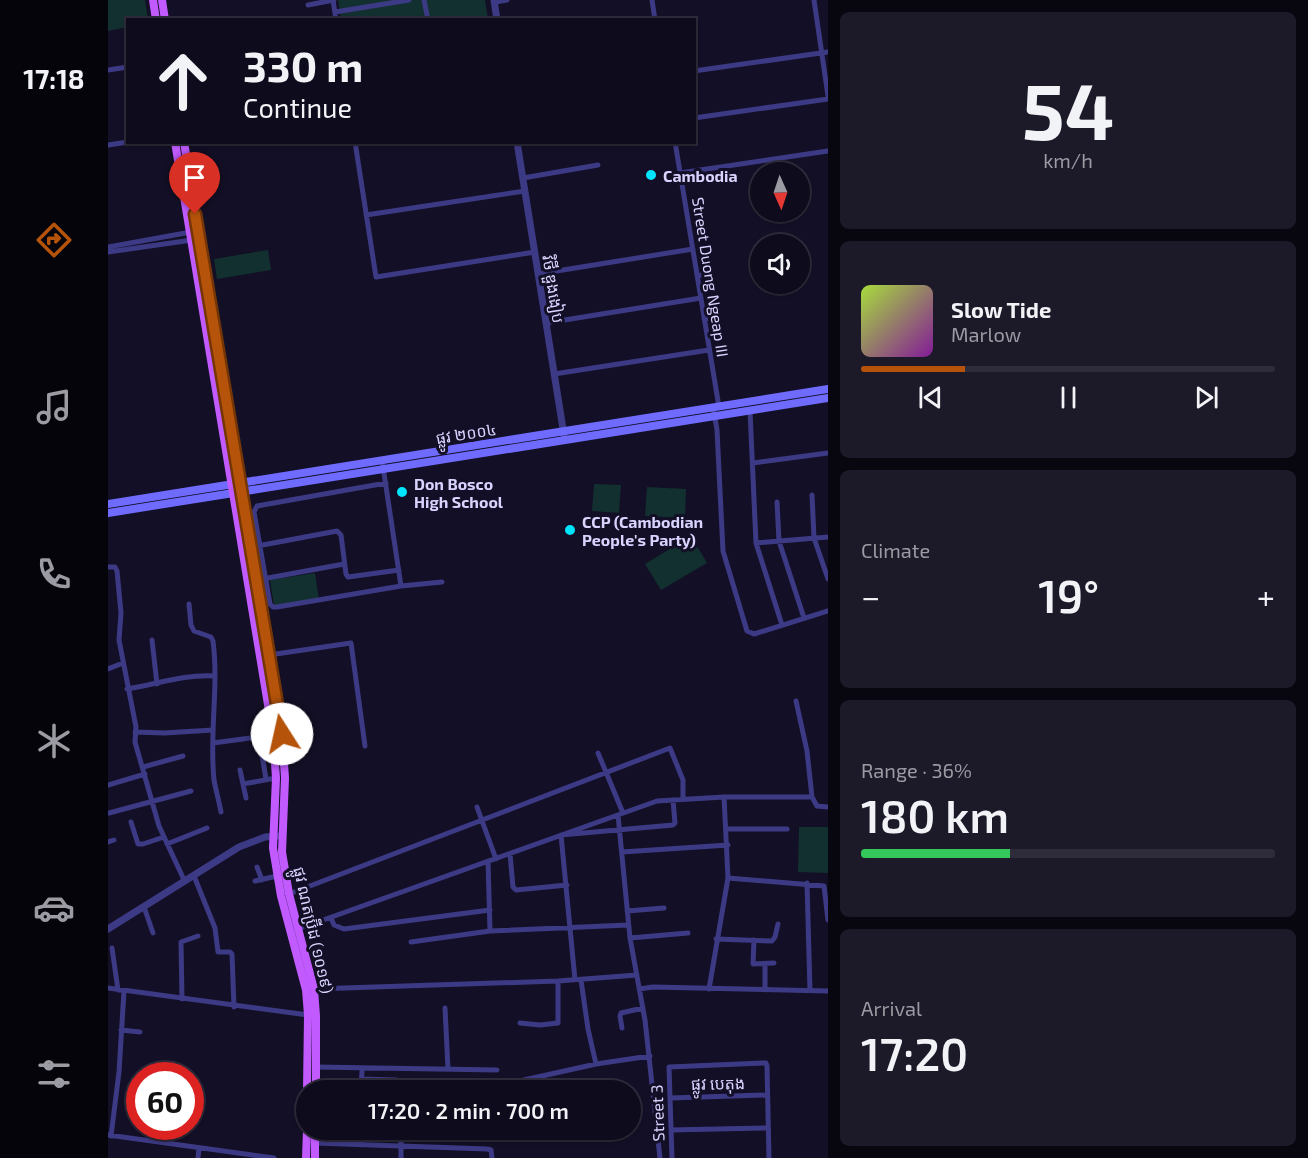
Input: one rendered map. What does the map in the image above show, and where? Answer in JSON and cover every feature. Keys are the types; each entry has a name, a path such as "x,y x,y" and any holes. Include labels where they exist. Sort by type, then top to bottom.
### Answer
{"main road":[{"path":"153,0 156,18"},
{"path":"162,0 165,18"},
{"path":"175,144 194,236 237,487"},
{"path":"184,144 194,236"},
{"name":"ផ្លូវ ២០០៤","path":"108,513 382,460 828,389"},
{"name":"ផ្លូវ ២០០៤","path":"108,504 383,469 828,398"},
{"name":"ផ្លូវ ណតប្រ៊ីដ (១០១៩)","path":"237,487 256,546 269,655 285,757 277,836 289,894 314,989 312,1067 309,1080"},
{"name":"ផ្លូវ ណតប្រ៊ីដ (១០១៩)","path":"237,487 273,735 277,876 306,990 314,1080"},
{"path":"306,1158 307,1140"},
{"path":"315,1143 315,1158"}],"street":[{"path":"308,5 334,0 336,18"},
{"path":"335,12 409,0"},
{"path":"424,0 428,18"},
{"path":"497,18 494,1 507,0"},
{"path":"652,0 655,18"},
{"path":"696,118 828,98 825,52 814,0"},
{"path":"696,71 825,52"},
{"path":"108,70 126,67"},
{"path":"108,145 126,142"},
{"path":"355,144 376,277 535,252"},
{"name":"វិថី ឌួងងៀប","path":"517,144 565,440"},
{"name":"Street Duong Ngeap III","path":"675,144 716,406 723,551 746,629 754,633 828,611"},
{"path":"680,173 828,151"},
{"path":"523,178 598,165"},
{"path":"366,215 525,191"},
{"path":"108,247 194,236"},
{"path":"108,252 194,236"},
{"path":"538,274 693,249"},
{"path":"697,276 710,273"},
{"path":"699,287 710,285"},
{"path":"546,323 701,298"},
{"path":"704,319 718,317"},
{"path":"554,374 709,350"},
{"path":"750,411 756,543 782,625"},
{"path":"753,463 828,453"},
{"path":"382,460 401,586"},
{"path":"386,483 257,506 254,512 256,546 337,531 341,535 344,564 348,577 399,570"},
{"path":"812,495 814,538 828,579"},
{"path":"777,502 778,541 804,618"},
{"path":"756,543 828,537"},
{"path":"344,564 261,579 273,607 401,586 442,582"},
{"path":"108,567 116,567 117,571 121,613 119,640 136,727 135,742 166,844 185,882"},
{"path":"189,604 191,625 194,631 211,637 213,641 214,781 221,812"},
{"path":"152,640 157,684"},
{"path":"269,655 351,643 365,746"},
{"path":"108,669 123,663"},
{"path":"127,689 157,684 179,677 214,676"},
{"path":"796,701 807,751 812,797 817,806 828,807"},
{"path":"135,732 213,730"},
{"path":"213,743 273,735"},
{"path":"259,737 266,779"},
{"path":"289,894 670,748 683,780 683,798"},
{"path":"598,753 621,814 619,830 628,925 644,1008 660,1158"},
{"path":"143,767 183,756"},
{"path":"240,770 246,798"},
{"path":"108,785 145,774"},
{"path":"243,784 276,778"},
{"path":"109,813 191,791"},
{"path":"709,988 728,878 724,797"},
{"path":"298,929 657,801 683,798 812,797"},
{"path":"561,835 675,824 673,800"},
{"path":"477,807 496,859"},
{"path":"131,822 138,844 164,837"},
{"path":"166,844 207,828"},
{"path":"726,829 787,829"},
{"path":"561,835 578,980 596,1064"},
{"path":"108,929 244,845 265,837 277,836"},
{"path":"622,852 728,845"},
{"path":"510,854 513,887 516,890 567,885"},
{"path":"488,861 489,931"},
{"path":"256,867 262,880"},
{"path":"195,876 212,920 218,952 232,954 234,1007"},
{"path":"255,881 277,876"},
{"path":"728,878 824,886 828,920"},
{"path":"807,883 810,992"},
{"path":"144,907 153,933"},
{"path":"627,911 664,908"},
{"path":"331,918 334,926 344,929 490,909"},
{"path":"716,939 772,940 778,924"},
{"path":"411,942 489,931 628,925"},
{"path":"630,938 688,933"},
{"path":"182,999 181,942 198,936"},
{"path":"754,940 753,964 774,963"},
{"path":"112,948 121,990 121,1030 119,1072 109,1135 274,1158"},
{"path":"765,964 765,990"},
{"path":"314,989 558,981 637,975"},
{"path":"520,1023 558,1023 558,981"},
{"path":"639,989 653,987 828,991"},
{"path":"108,988 234,1007 308,1015"},
{"path":"446,1008 448,1069"},
{"path":"622,1028 621,1012 644,1008"},
{"path":"121,1030 140,1032"},
{"path":"523,1080 596,1064 650,1056"},
{"name":"Street 3","path":"672,1158 669,1067 766,1063 767,1095"},
{"path":"312,1067 497,1070"},
{"path":"362,1069 361,1079 396,1080"},
{"path":"767,1095 769,1158"},
{"name":"ផ្លូវ បេតុង","path":"670,1098 767,1095"},
{"path":"671,1130 768,1128"},
{"path":"361,1140 361,1145"},
{"path":"401,1140 401,1158"},
{"path":"315,1143 487,1149 491,1150 492,1158"},
{"path":"198,1158 199,1148"}],"green space":[{"path":"108,0 145,0 148,18 126,18 126,27 108,31"},
{"path":"338,0 485,0 488,18 341,18"},
{"path":"268,250 271,270 217,279 214,259"},
{"path":"594,484 621,485 619,513 592,511"},
{"path":"647,487 686,489 685,518 645,516"},
{"path":"691,536 707,563 661,590 645,564"},
{"path":"315,573 319,600 274,606 270,580"},
{"path":"799,827 828,827 828,873 798,872"}],"place":[{"name":"Cambodia","path":"651,175"},
{"name":"Don Bosco High School","path":"402,492"},
{"name":"CCP (Cambodian People's Party)","path":"570,530"}],"route":[{"path":"195,214 282,734"}]}
